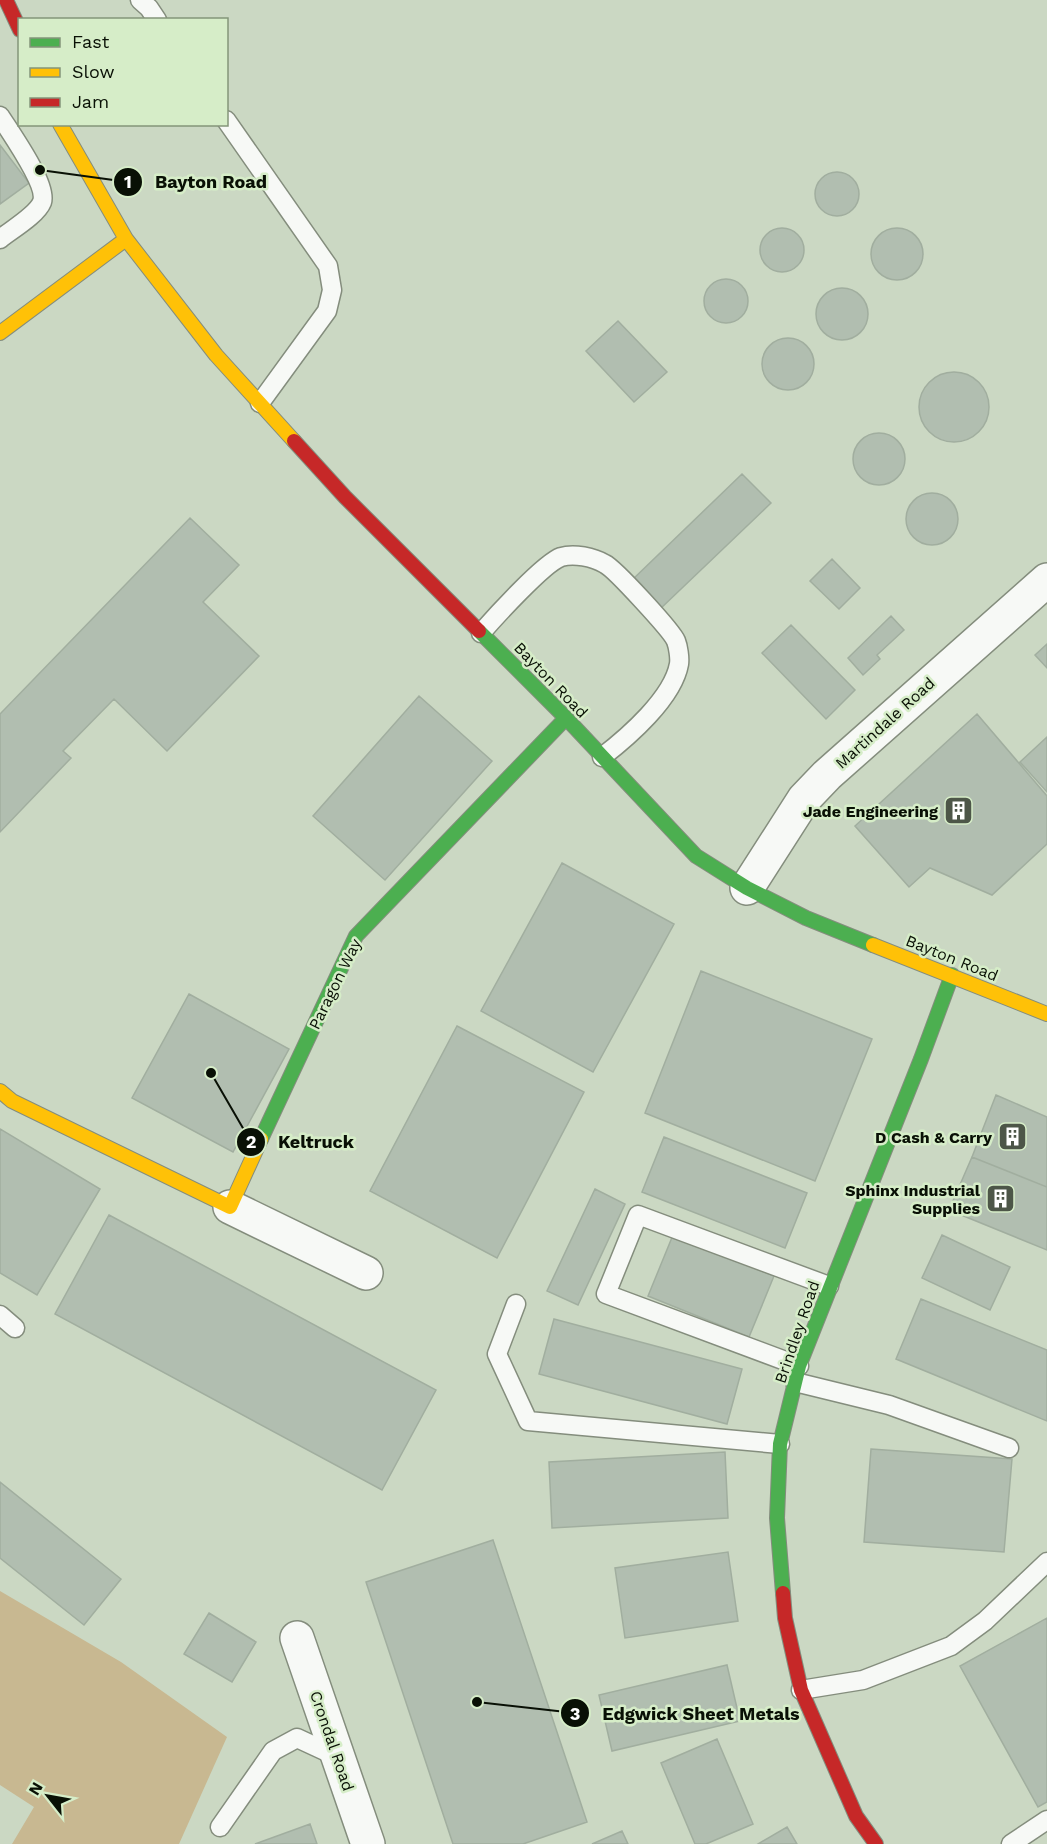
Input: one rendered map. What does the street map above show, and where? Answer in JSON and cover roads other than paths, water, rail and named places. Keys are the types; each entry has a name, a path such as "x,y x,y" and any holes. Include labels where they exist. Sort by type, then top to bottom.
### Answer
{"street":[{"path":"6,0 18,26"},
{"name":"Bayton Road","path":"61,126 126,239 216,355 345,497 566,718 696,856 747,888 807,918 1047,1014"},
{"path":"0,333 126,239"},
{"name":"Martindale Road","path":"747,888 804,799 827,775 1047,579"},
{"name":"Paragon Way","path":"230,1207 356,936 566,718"},
{"name":"Brindley Road","path":"876,1844 856,1816 801,1690 785,1618 777,1518 780,1444 797,1374 952,975"},
{"path":"0,1091 12,1101 366,1273"},
{"name":"Crondal Road","path":"297,1638 368,1844"}],"lane":[{"path":"140,0 156,18"},
{"path":"0,116 35,174 43,196 42,202 35,211 0,238"},
{"path":"228,123 328,266 332,290 327,311 260,403"},
{"path":"481,633 500,612 560,557 578,555 606,564 652,610 676,640 679,663 666,695 628,736 602,757"},
{"path":"830,1286 638,1215 606,1294 797,1374 1009,1448"},
{"path":"516,1304 497,1354 528,1421 780,1444"},
{"path":"0,1315 15,1328"},
{"path":"801,1690 863,1680 951,1646 985,1621 1047,1562"},
{"path":"220,1827 273,1751 297,1738 338,1757"},
{"path":"1011,1844 1047,1820"}],"place":[{"name":"Bayton Road","path":"40,170"},
{"name":"Jade Engineering","path":"959,811"},
{"name":"Keltruck","path":"211,1073"},
{"name":"D Cash & Carry","path":"1013,1137"},
{"name":"Sphinx Industrial Supplies","path":"1001,1199"},
{"name":"Edgwick Sheet Metals","path":"477,1702"}]}
